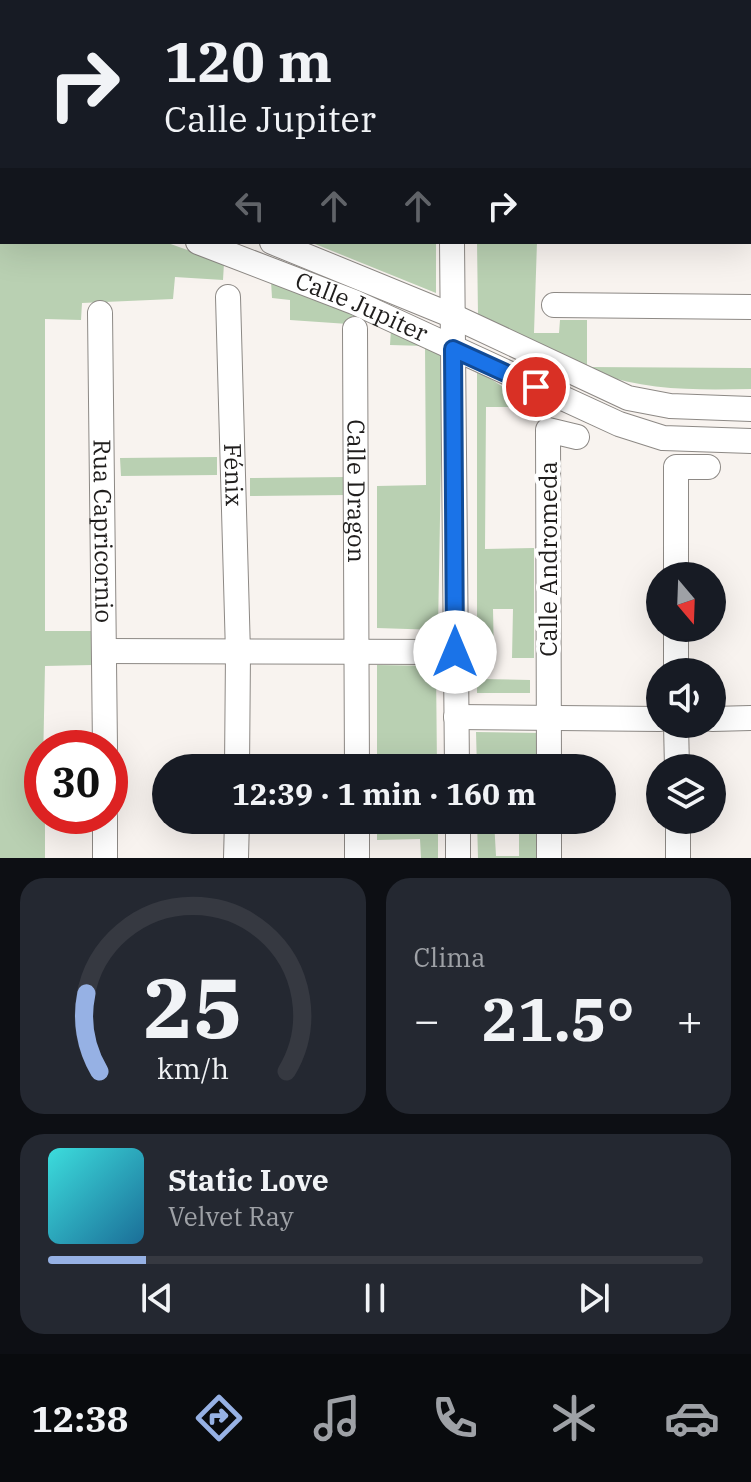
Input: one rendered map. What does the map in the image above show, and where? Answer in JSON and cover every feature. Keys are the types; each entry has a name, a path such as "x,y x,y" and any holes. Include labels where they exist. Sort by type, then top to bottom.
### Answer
{"street":[{"name":"Calle Jupiter","path":"203,244 354,302 619,424 663,438 751,441"},
{"name":"Calle Jupiter","path":"277,244 453,316 628,398 670,406 751,409"},
{"path":"452,244 457,754"},
{"name":"Fénix","path":"228,297 238,653 237,754"},
{"path":"554,305 751,307"},
{"name":"Rua Capricornio","path":"100,313 105,730"},
{"name":"Calle Dragon","path":"355,329 357,754"},
{"path":"723,409 733,426 731,437 724,441"},
{"name":"Calle Andromeda","path":"549,719 548,430 577,437"},
{"path":"676,562 676,467 708,467"},
{"path":"105,651 455,652"},
{"path":"456,717 646,719"},
{"path":"726,719 751,718"},
{"path":"549,719 549,754"},
{"path":"105,834 105,858"},
{"path":"236,858 237,834"},
{"path":"357,834 357,858"},
{"path":"458,834 458,858"},
{"path":"549,834 549,858"},
{"path":"678,834 678,858"}],"green space":[{"path":"0,244 171,244 224,263 223,280 175,277 173,299 82,303 81,320 45,319 45,631 94,631 93,665 45,666 44,730 24,730 24,834 45,834 45,858 0,858"},
{"path":"315,244 436,244 436,293"},
{"path":"477,244 537,244 534,333 559,333 560,320 587,320 587,367 751,368 751,389 673,388 617,379 598,373 478,315"},
{"path":"271,281 353,315 348,324 290,320 290,300 272,298"},
{"path":"391,329 443,352 438,630 377,628 377,486 426,485 425,346 390,345"},
{"path":"477,370 534,407 486,407 485,549 534,548 534,658 512,658 513,609 493,609 494,659 482,659 482,679 530,680 530,693 477,693"},
{"path":"217,457 217,475 121,476 120,458"},
{"path":"346,477 346,495 250,496 250,478"},
{"path":"377,665 436,666 437,754 377,754"},
{"path":"476,732 541,733 540,754 477,754"},
{"path":"377,834 438,834 438,858 421,858 420,839 377,840"},
{"path":"477,834 495,834 496,856 519,856 519,834 541,834 541,858 478,858"}],"route":[{"path":"455,652 453,349 536,387"}]}
